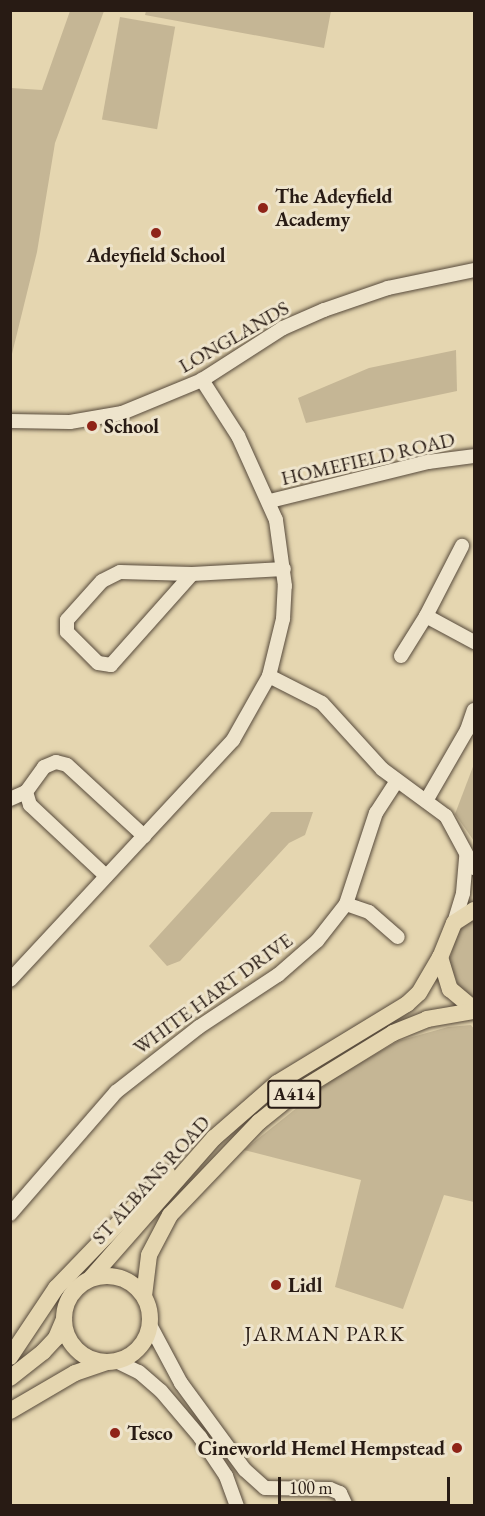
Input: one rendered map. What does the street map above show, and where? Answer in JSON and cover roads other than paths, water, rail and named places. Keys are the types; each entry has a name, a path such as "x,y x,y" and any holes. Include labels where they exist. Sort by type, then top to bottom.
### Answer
{"main road":[{"path":"454,923 474,910"},
{"name":"ST ALBANS ROAD","path":"90,1279 189,1164 277,1083 407,1004 419,993 440,957 454,923"},
{"path":"440,957 450,989 474,1010"},
{"name":"ST ALBANS ROAD","path":"144,1296 149,1255 170,1215 259,1122 294,1094 393,1033 428,1019 474,1010"},
{"name":"A414","path":"10,1357 56,1288 166,1174 212,1131 277,1083"},
{"path":"10,1378 44,1352 56,1338 64,1319 68,1299 90,1279 114,1276 136,1287 144,1296 150,1324 139,1348 112,1361 75,1373 10,1412"},
{"path":"64,1319 69,1339 82,1354 112,1361"}],"street":[{"name":"LONGLANDS","path":"10,421 101,418 155,402 202,380 283,328 334,306 388,288 474,270"},
{"path":"10,980 233,740 269,676 283,619 284,569 270,501 238,436 202,380"},
{"name":"HOMEFIELD ROAD","path":"270,501 428,462 474,456"},
{"path":"401,656 426,616 462,546"},
{"path":"192,574 111,665 98,663 67,632 67,620 110,575 120,572 192,574 284,569"},
{"path":"426,616 474,642"},
{"path":"269,676 322,703 396,782 446,816 474,868"},
{"path":"426,801 467,730 474,710"},
{"path":"10,799 26,792 44,767 56,762 67,765 144,836"},
{"name":"WHITE HART DRIVE","path":"10,1214 116,1092 166,1050 299,959 346,904 376,813 396,782"},
{"path":"26,792 30,805 106,876"},
{"path":"454,923 463,893 466,856"},
{"path":"346,904 369,912 398,937"},
{"path":"150,1324 181,1383 251,1476 265,1488 330,1489 340,1493 346,1506"},
{"path":"112,1361 139,1372 161,1391 200,1437 226,1476 237,1506"}],"place":[{"name":"The Adeyfield Academy","path":"263,208"},
{"name":"Adeyfield School","path":"156,233"},
{"name":"School","path":"92,426"},
{"name":"Lidl","path":"276,1285"},
{"name":"Tesco","path":"115,1433"},
{"name":"Cineworld Hemel Hempstead","path":"457,1448"}],"district":[{"name":"JARMAN PARK","path":"325,1334"}]}
